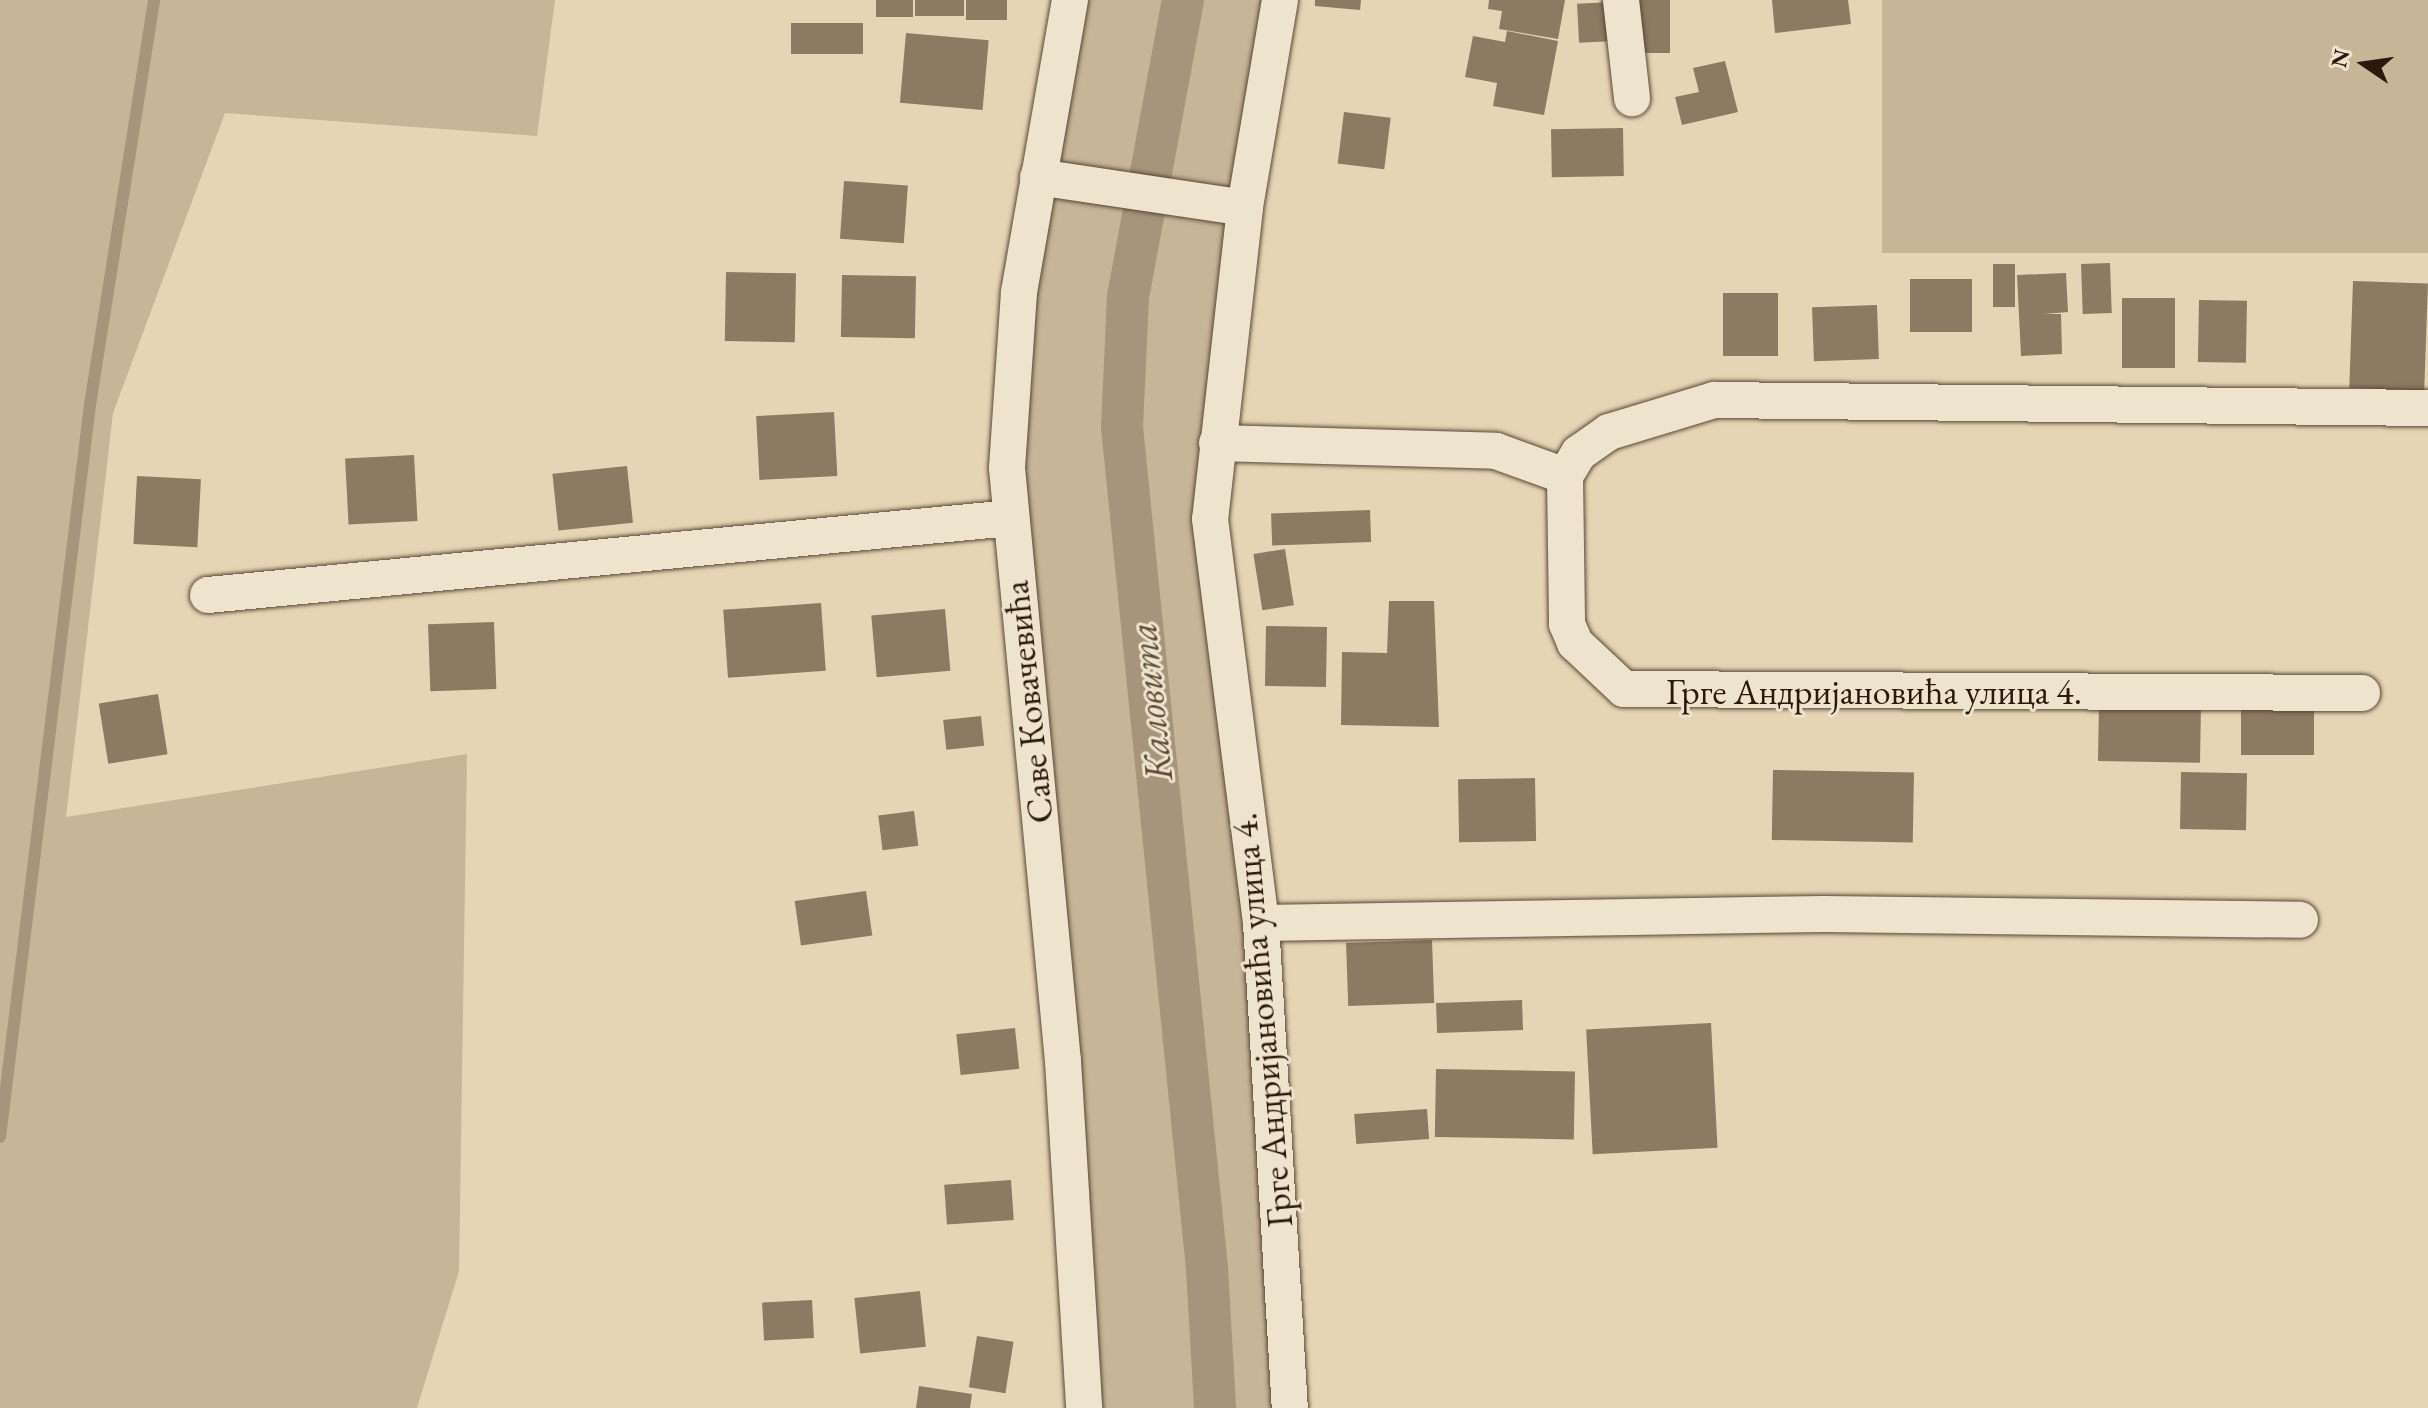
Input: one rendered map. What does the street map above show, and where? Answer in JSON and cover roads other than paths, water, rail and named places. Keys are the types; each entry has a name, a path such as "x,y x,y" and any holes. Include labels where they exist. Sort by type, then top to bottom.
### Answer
{"street":[{"name":"Саве Ковачевића","path":"1070,0 1056,179 1008,411 1010,518 1063,1061 1084,1408"},
{"name":"Грге Андријановића улица 4.","path":"1280,0 1245,208 1217,443 1212,575 1261,923 1290,1408"},
{"path":"1621,0 1632,98"},
{"path":"1056,179 1245,208"},
{"path":"1217,443 1496,451 1565,476 1579,453 1609,432 1714,400 2428,408"},
{"name":"Грге Андријановића улица 4.","path":"1565,476 1567,624 1575,643 1624,689 2362,693"},
{"path":"208,595 1010,518"},
{"path":"1261,923 1824,914 2300,920"}],"waterway":[{"path":"0,1137 90,405 154,0"},
{"name":"Каловита","path":"1183,0 1128,296 1122,427 1207,1268 1215,1408"}]}
